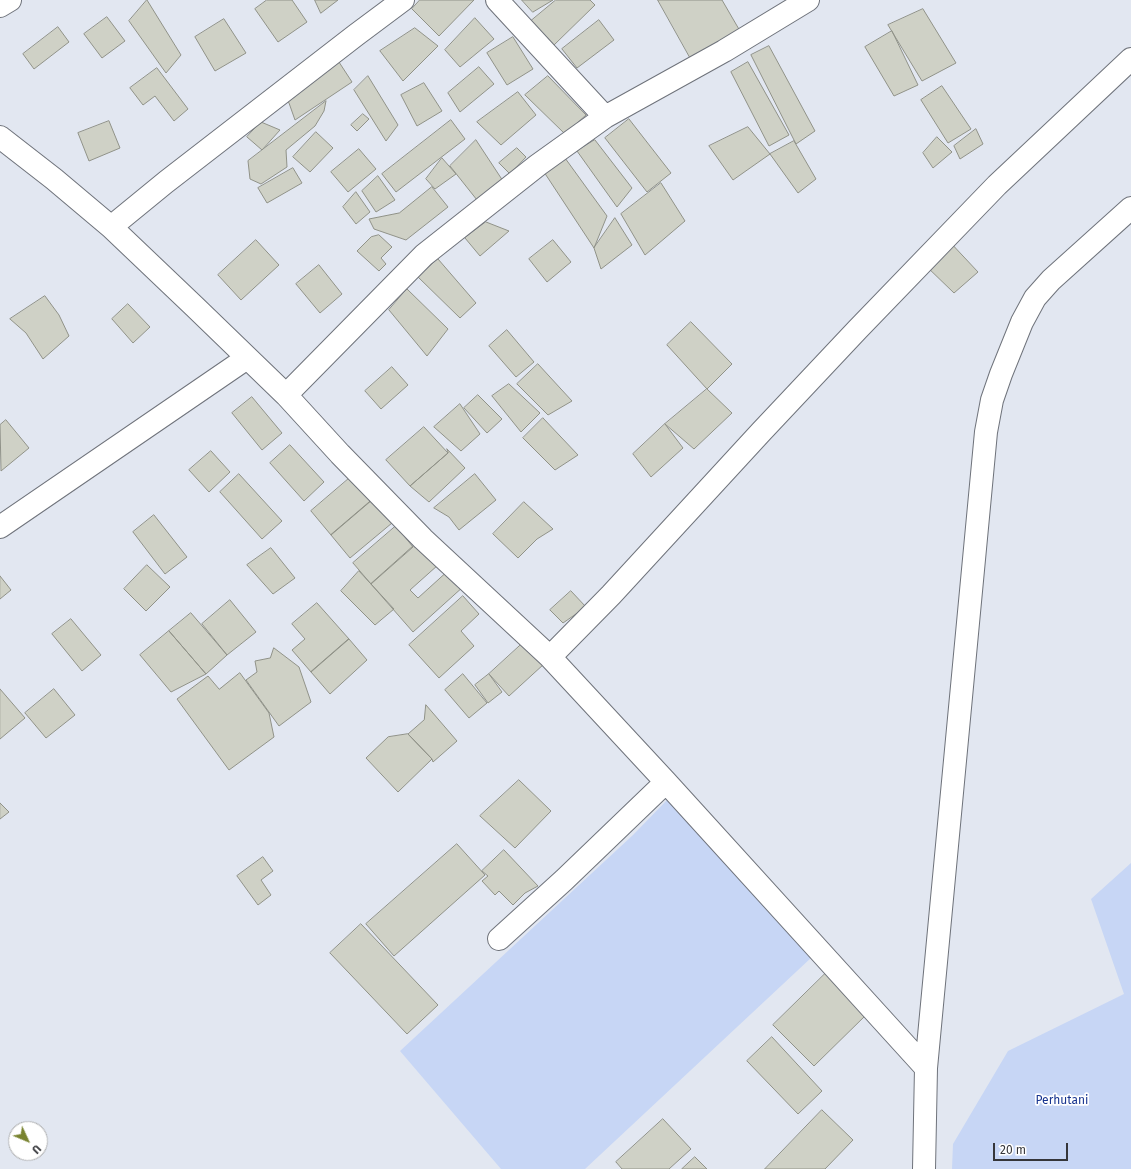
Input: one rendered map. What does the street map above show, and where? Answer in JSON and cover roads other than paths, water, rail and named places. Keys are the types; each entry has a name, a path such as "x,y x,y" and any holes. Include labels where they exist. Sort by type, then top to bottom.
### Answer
{"street":[{"path":"0,6 10,0"},
{"path":"111,227 166,182 403,0"},
{"path":"497,0 605,117"},
{"path":"286,395 424,255 538,165 605,117 724,51 808,0"},
{"path":"550,657 611,595 761,432 997,185 1131,59"},
{"path":"3,143 54,179 111,227 286,395 340,454 423,539 550,657 666,782 926,1068"},
{"path":"924,1169 926,1068 986,432 992,400 1022,322 1035,298 1051,280 1131,208"},
{"path":"0,527 247,358"},
{"path":"499,939 564,880 666,782"}],"park label":[{"name":"Perhutani","path":"1062,1101"}]}
